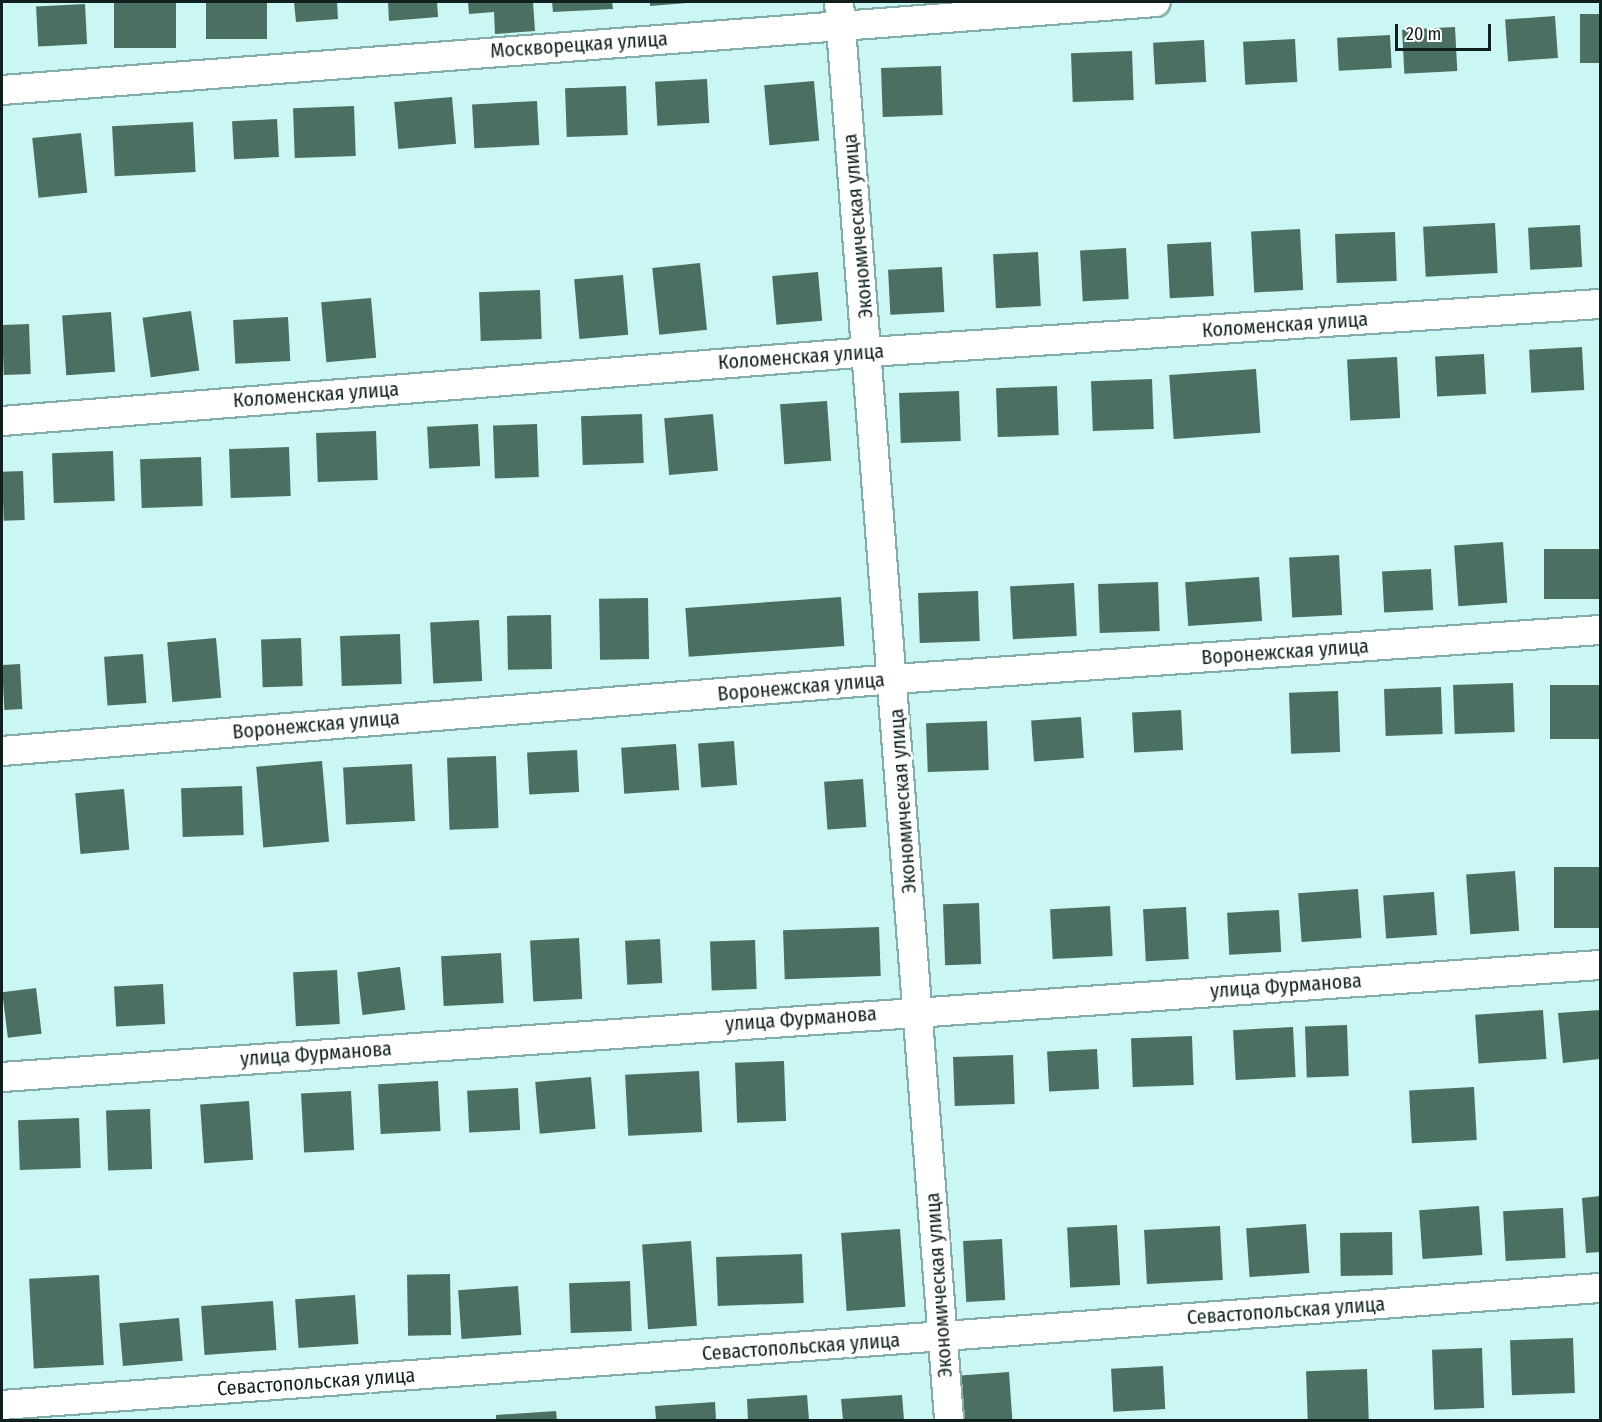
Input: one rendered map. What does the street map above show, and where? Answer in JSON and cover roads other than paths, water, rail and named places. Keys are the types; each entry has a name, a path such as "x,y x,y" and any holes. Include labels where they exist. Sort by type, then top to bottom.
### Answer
{"street":[{"name":"Москворецкая улица","path":"2,90 839,13 1156,2"},
{"name":"Экономическая улица","path":"839,13 869,352 949,1420"},
{"name":"Коломенская улица","path":"2,422 869,352 1600,304"},
{"name":"Воронежская улица","path":"2,750 894,679 1600,630"},
{"name":"улица Фурманова","path":"2,1077 918,1011 1600,966"},
{"name":"Севастопольская улица","path":"2,1405 1600,1288"}]}
